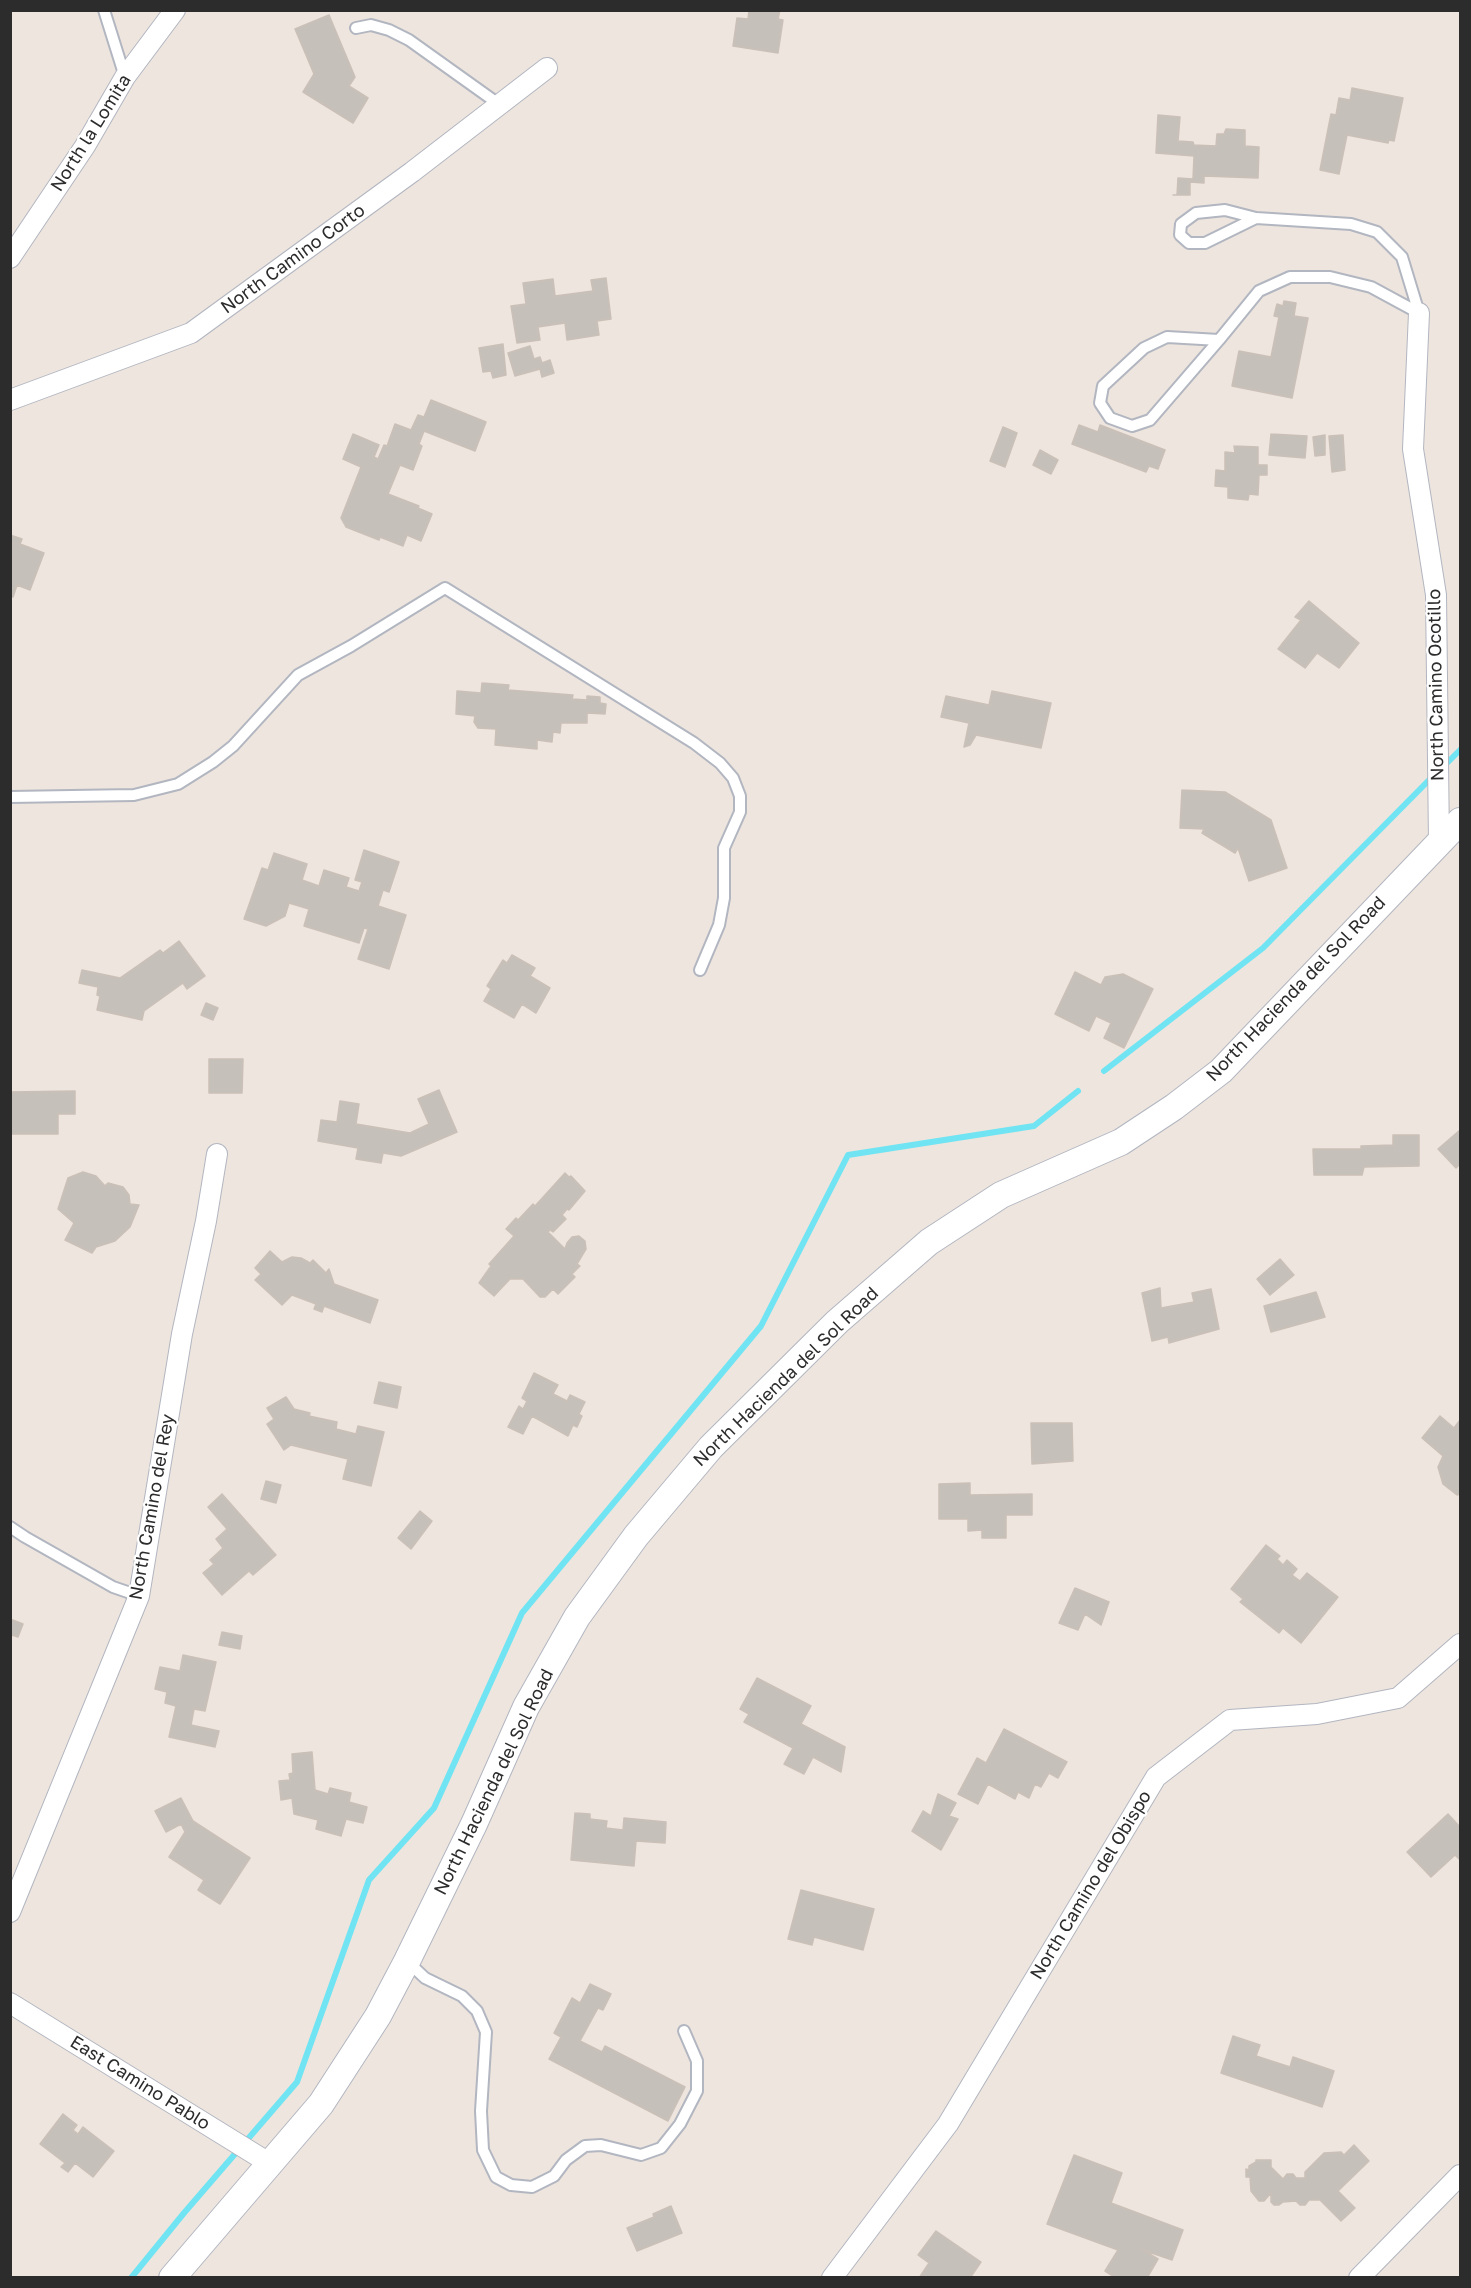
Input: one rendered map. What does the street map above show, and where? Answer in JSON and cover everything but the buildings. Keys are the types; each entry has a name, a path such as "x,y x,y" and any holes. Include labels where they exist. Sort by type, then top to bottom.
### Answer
{"street":[{"name":"North la Lomita","path":"10,258 85,146 125,77 175,10"},
{"name":"North Camino Corto","path":"10,400 191,333 412,172 547,68"},
{"name":"North Camino Ocotillo","path":"1419,313 1413,449 1436,595 1439,843"},
{"name":"North Hacienda del Sol Road","path":"172,2277 321,2104 378,2016 407,1961 474,1824 526,1707 577,1617 636,1536 711,1447 837,1322 929,1242 1001,1196 1121,1142 1174,1107 1221,1071 1461,821"},
{"name":"North Camino del Rey","path":"10,1912 139,1596 182,1334 207,1221 217,1155"},
{"name":"North Camino del Obispo","path":"832,2277 948,2124 1156,1777 1230,1720 1317,1714 1398,1698 1461,1644"},
{"name":"East Camino Pablo","path":"10,2003 269,2163"},
{"path":"1359,2277 1461,2175"}],"lane":[{"path":"104,10 125,77"},
{"path":"356,28 371,25 389,30 409,40 500,105"},
{"path":"1256,218 1205,243 1189,243 1180,235 1181,224 1196,213 1225,210 1256,218 1351,224 1377,232 1402,258 1419,313"},
{"path":"1219,340 1167,337 1144,348 1103,386 1100,403 1110,418 1132,426 1150,420 1219,340 1259,291 1290,276 1330,276 1371,287 1419,313"},
{"path":"10,797 134,795 178,784 233,746 298,675 351,646 445,588 694,743 720,763 733,778 740,796 740,812 724,848 724,898 719,924 700,970"},
{"path":"10,1527 25,1538 113,1587 139,1596"},
{"path":"407,1961 425,1978 462,1996 477,2011 486,2032 481,2111 483,2150 496,2177 511,2185 532,2187 554,2176 566,2160 585,2146 601,2145 641,2155 661,2148 680,2124 697,2091 697,2061 684,2031"}],"waterway":[{"path":"1444,766 1460,750"},
{"path":"1104,1071 1263,948 1434,775"},
{"path":"131,2278 297,2082 369,1880 434,1808 522,1613 761,1326 848,1155 1034,1126 1078,1091"}]}
